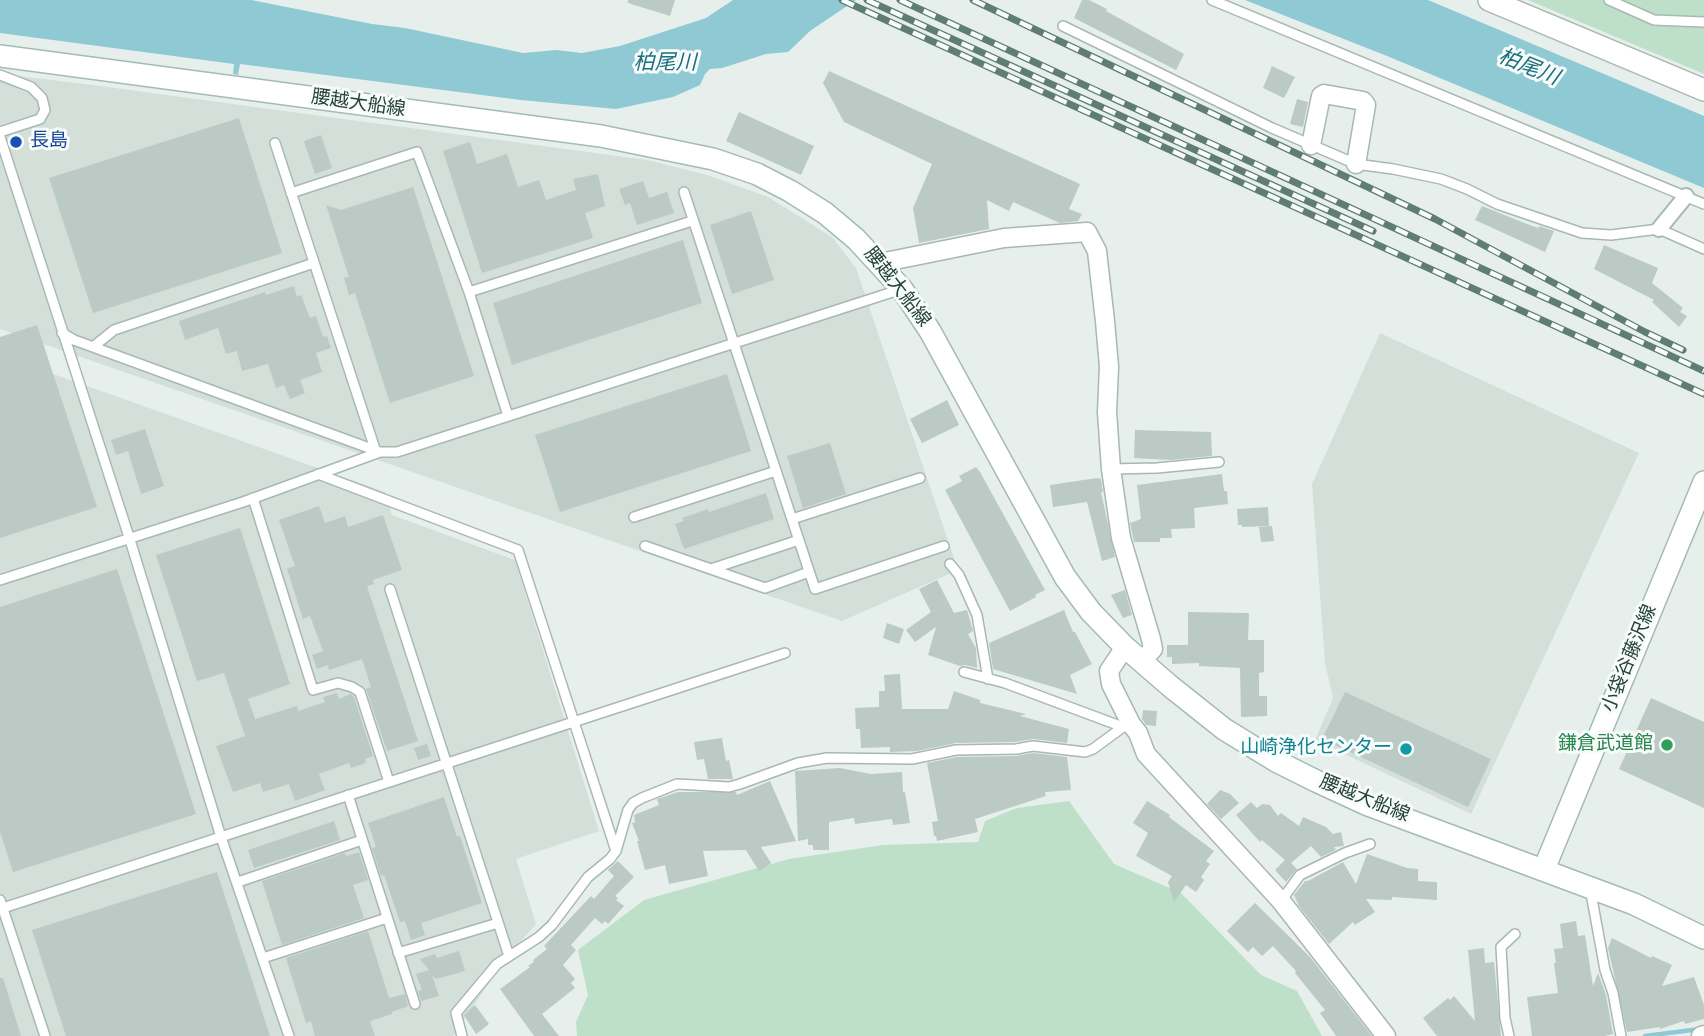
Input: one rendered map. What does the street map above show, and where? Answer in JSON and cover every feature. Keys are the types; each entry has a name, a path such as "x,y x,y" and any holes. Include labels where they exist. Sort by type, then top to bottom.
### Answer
{"main road":[{"path":"1489,0 1704,90"},
{"name":"腰越大船線","path":"0,56 601,136 713,159 757,174 790,191 825,213 856,239 902,289 930,331 1065,577 1091,612 1141,662 1224,729 1306,776 1368,804 1544,869"},
{"name":"小袋谷藤沢線","path":"1544,869 1704,482"},
{"path":"1544,869 1634,904 1704,938"}],"street":[{"path":"1311,145 1321,96 1324,94 1363,101 1366,105 1356,164"},
{"path":"1659,229 1686,196"},
{"path":"880,263 1004,238 1087,232 1097,251 1108,356 1107,412 1111,469 1121,538 1153,649 1141,662"},
{"path":"1125,647 1109,671 1111,684 1127,726 1138,733 1146,754 1281,901 1386,1036"}],"lane":[{"path":"1212,0 1704,204"},
{"path":"1609,0 1654,20 1704,22"},
{"path":"1637,11 1638,0"},
{"path":"1063,26 1356,164 1441,179 1468,189 1497,205 1582,233 1612,235 1659,229 1704,249"},
{"path":"0,75 31,87 42,98 45,110 40,119 0,135 130,540 221,837 289,1036"},
{"path":"275,143 378,451"},
{"path":"291,193 417,152 469,292 508,416"},
{"path":"684,192 815,589 944,546"},
{"path":"469,292 692,221"},
{"path":"93,347 114,330 314,263"},
{"path":"62,333 93,347 378,451 397,452 902,289"},
{"path":"0,580 130,540 378,451"},
{"path":"1111,469 1219,462"},
{"path":"634,517 776,471"},
{"path":"318,474 518,550 616,851"},
{"path":"792,519 920,478"},
{"path":"253,498 313,690 338,683 360,692 389,782"},
{"path":"711,569 799,540"},
{"path":"645,545 765,588 809,572"},
{"path":"950,564 959,575 977,615 988,678"},
{"path":"390,589 509,956"},
{"path":"45,1036 1,906 785,653"},
{"path":"964,672 1005,683 1127,726"},
{"path":"462,1036 456,1013 497,964 545,931 589,877 616,851 628,810 633,803 677,784 729,786 798,763 827,758 912,759 956,750 1016,749 1033,746 1086,752 1127,726"},
{"path":"348,795 415,1004"},
{"path":"238,882 362,840"},
{"path":"1281,901 1300,875 1370,844"},
{"path":"1590,887 1605,970 1622,1036"},
{"path":"263,958 387,918"},
{"path":"398,953 498,923"},
{"path":"1509,1036 1505,1018 1501,947 1515,934"}],"shaded area":[{"path":"0,74 647,160 707,175 768,197 832,237 856,268 958,570 842,621 0,329"},
{"path":"1380,333 1639,453 1471,814 1315,740 1333,698 1325,663 1312,484"},
{"path":"0,355 385,492 392,515 515,560 599,831 516,859 536,924 506,958 453,1036 0,1036"}],"green space":[{"path":"1528,0 1704,0 1704,74 1573,19"},
{"path":"1069,801 1114,864 1181,893 1261,975 1297,991 1322,1036 577,1036 576,1022 588,995 578,950 644,900 789,859 883,845 978,842 985,821 1017,808"}],"water":[{"name":"柏尾川","path":"0,0 251,0 523,53 556,50 582,53 620,46 706,18 733,0 856,0 810,31 788,52 766,54 722,68 710,69 700,85 673,97 616,109 521,100 240,64 238,75 233,74 234,64 0,33"},
{"name":"柏尾川","path":"1245,0 1428,0 1704,116 1704,188 1387,56"}],"building":[{"path":"628,0 675,0 670,16 628,3"},
{"path":"1082,0 1089,0 1107,9 1106,11 1184,54 1176,70 1074,18"},
{"path":"1272,66 1295,77 1284,98 1263,88"},
{"path":"829,71 1080,184 1069,209 1082,214 1078,221 1060,223 1013,202 1009,211 987,200 989,229 919,243 913,208 932,164 844,122 823,83"},
{"path":"1297,99 1308,102 1303,127 1290,124"},
{"path":"739,112 814,146 801,175 726,141"},
{"path":"239,118 282,253 93,313 49,178"},
{"path":"321,135 332,168 315,174 304,141"},
{"path":"470,142 477,164 507,154 518,187 539,180 546,200 576,190 573,179 598,174 605,206 585,213 593,238 482,273 443,151"},
{"path":"643,181 649,198 667,192 674,213 637,225 630,203 625,205 619,189"},
{"path":"413,187 474,376 390,403 355,293 349,295 344,278 349,277 326,205 341,210"},
{"path":"1482,206 1532,226 1554,231 1545,252 1475,220"},
{"path":"751,211 774,280 732,294 710,225"},
{"path":"683,240 702,303 512,365 493,303"},
{"path":"1604,245 1658,268 1652,283 1683,308 1680,312 1687,316 1679,327 1652,302 1654,300 1594,269"},
{"path":"294,286 297,297 301,295 310,318 316,316 323,337 327,336 331,348 316,353 322,372 300,380 305,393 290,399 284,385 276,388 268,364 242,371 237,351 226,354 218,328 185,340 179,321 265,292 266,295"},
{"path":"37,325 97,507 0,538 0,337"},
{"path":"727,374 751,451 560,512 535,435"},
{"path":"947,400 959,425 922,443 910,419"},
{"path":"145,429 164,486 141,494 128,451 116,455 111,440"},
{"path":"1135,430 1211,432 1212,456 1170,460 1134,458"},
{"path":"830,443 846,494 803,508 787,456"},
{"path":"976,467 1045,590 1010,611 945,490 962,481 959,476"},
{"path":"1222,474 1228,504 1194,508 1195,528 1171,529 1172,538 1160,538 1160,542 1134,542 1130,523 1141,519 1137,485"},
{"path":"1101,479 1101,492 1115,557 1102,561 1087,502 1053,507 1050,485"},
{"path":"766,493 774,519 684,549 675,524 684,521 682,518"},
{"path":"319,506 325,523 345,516 348,527 383,515 402,570 373,580 374,584 367,586 418,741 387,751 366,689 371,687 362,659 329,670 328,665 317,669 312,655 323,651 310,616 303,619 287,569 295,566 279,520"},
{"path":"1268,507 1269,526 1238,525 1237,509"},
{"path":"1272,526 1274,541 1261,542 1259,527"},
{"path":"240,528 290,684 248,699 255,719 297,706 298,711 325,702 323,697 337,693 339,699 351,694 373,756 365,759 366,763 351,768 349,763 319,774 325,790 295,801 289,784 263,792 260,783 233,792 216,746 245,736 224,673 197,681 156,555"},
{"path":"117,569 196,814 13,872 0,832 0,607"},
{"path":"937,580 954,613 967,610 973,631 968,634 976,648 977,668 960,666 928,655 936,627 915,642 906,630 931,612 919,589"},
{"path":"1125,590 1132,615 1123,618 1111,595"},
{"path":"1064,610 1073,632 1092,664 1070,675 1077,694 993,669 989,643"},
{"path":"1188,612 1249,613 1248,640 1264,640 1264,672 1259,673 1259,696 1267,696 1267,716 1241,717 1240,668 1199,666 1199,663 1172,664 1172,657 1167,657 1167,645 1188,645"},
{"path":"887,623 904,629 899,644 883,638"},
{"path":"900,674 902,709 948,709 954,691 980,700 980,703 1026,714 1020,716 1069,729 1067,743 1033,739 956,743 917,751 890,752 890,747 861,748 860,729 856,729 855,708 879,707 879,691 885,691 884,675"},
{"name":"山崎浄化センター","path":"1345,692 1491,759 1468,807 1322,739"},
{"name":"鎌倉武道館","path":"1651,698 1704,722 1704,808 1619,769"},
{"path":"1143,710 1157,711 1156,726 1146,725 1142,719"},
{"path":"722,738 733,779 708,779 704,759 697,760 694,742"},
{"path":"427,744 431,756 418,760 414,748"},
{"path":"1033,753 1067,757 1071,790 1045,792 1046,796 975,819 978,832 937,841 932,822 938,821 927,763 957,757 1016,756"},
{"path":"840,768 871,774 902,772 903,792 910,823 893,825 892,819 855,824 854,818 829,822 829,850 813,850 813,845 808,845 808,839 798,841 795,771"},
{"path":"770,781 796,841 761,847 771,863 759,871 746,850 703,851 708,876 669,884 665,865 645,870 632,823 635,822 634,815 659,805 657,799 678,792 736,792 737,795"},
{"path":"1220,790 1230,794 1239,803 1221,819 1207,804"},
{"path":"444,797 482,903 421,923 425,935 411,940 405,921 400,922 384,875 381,876 368,823"},
{"path":"1147,801 1170,815 1169,817 1214,851 1206,861 1210,864 1201,877 1204,880 1196,892 1186,885 1174,902 1168,882 1172,876 1136,856 1148,833 1133,823"},
{"path":"1251,802 1257,808 1262,804 1270,805 1278,816 1281,813 1299,826 1303,817 1326,827 1333,834 1341,832 1344,846 1334,847 1336,850 1321,857 1311,846 1291,863 1297,869 1286,882 1275,870 1285,860 1262,840 1260,842 1236,815"},
{"path":"334,821 340,840 254,868 248,850"},
{"path":"359,852 368,880 353,885 364,918 282,945 262,881 345,853 346,856"},
{"path":"1367,854 1407,868 1418,869 1418,881 1437,882 1437,900 1392,897 1392,900 1366,899 1375,912 1355,925 1353,922 1329,944 1299,906 1294,895 1305,881 1343,862 1356,884"},
{"path":"618,861 634,877 615,896 624,906 608,924 605,921 602,924 595,918 571,945 576,950 563,965 575,979 571,983 575,988 542,1014 559,1036 534,1036 500,989 530,967 528,966 533,960 547,949 544,946 591,896 594,899 614,876 608,870"},
{"path":"217,872 270,1036 66,1036 32,930"},
{"path":"1255,903 1310,957 1372,1036 1336,1036 1320,1013 1325,1010 1273,946 1262,956 1253,947 1248,952 1227,931"},
{"path":"1576,921 1578,936 1585,935 1593,986 1598,973 1606,995 1613,1034 1532,1036 1527,997 1558,993 1554,949 1563,948 1560,924"},
{"path":"368,931 389,998 405,994 408,1006 370,1021 375,1036 315,1036 311,1021 306,1023 286,958"},
{"path":"1612,938 1651,958 1652,956 1672,965 1662,986 1694,977 1704,1005 1704,1019 1685,1024 1684,1021 1660,1029 1627,1032 1608,948"},
{"path":"1484,948 1485,963 1494,962 1501,1036 1437,1036 1423,1018 1448,998 1450,1000 1454,996 1475,1021 1468,950"},
{"path":"459,951 465,971 436,979 432,975 439,996 421,1001 418,991 422,990 416,974 429,970 420,959 435,954 437,958"},
{"path":"0,978 3,978 21,1036 0,1036"},
{"path":"475,1005 489,1024 476,1034 464,1015"}],"waterway":[{"path":"1645,1036 1700,1029"}],"railway":[{"path":"842,0 1704,394"},
{"path":"867,0 1373,231"},
{"path":"900,0 1704,371"},
{"path":"973,0 1435,219 1683,350"}],"place":[{"name":"長島","path":"16,142"},
{"name":"鎌倉武道館","path":"1667,745"},
{"name":"山崎浄化センター","path":"1406,749"}]}
